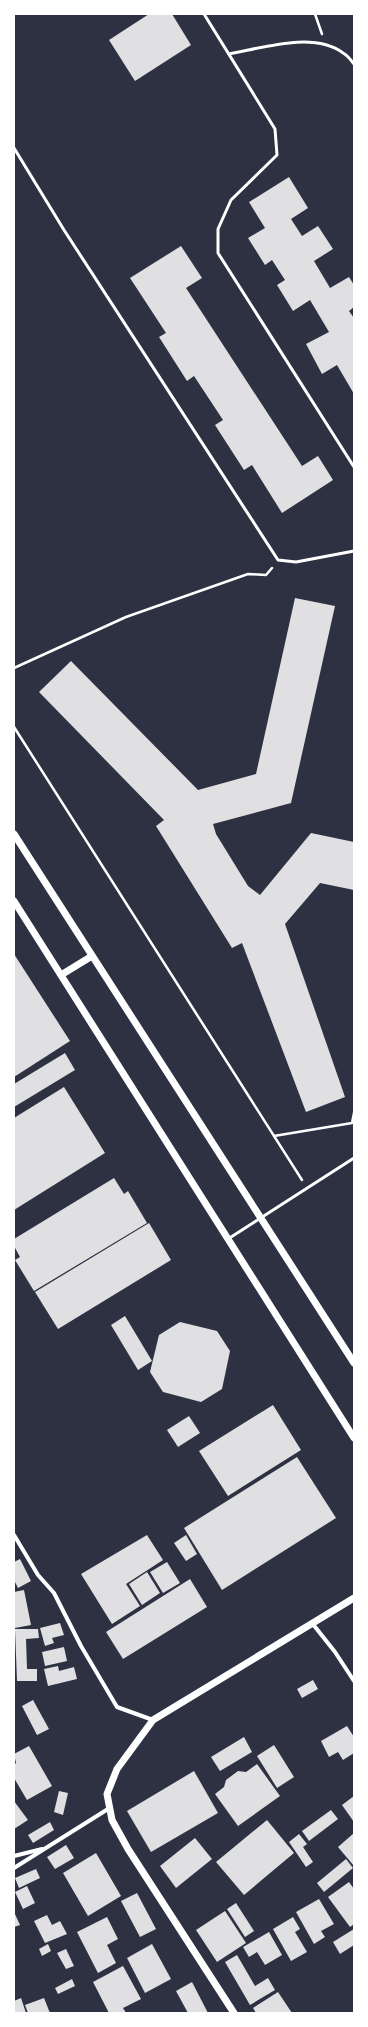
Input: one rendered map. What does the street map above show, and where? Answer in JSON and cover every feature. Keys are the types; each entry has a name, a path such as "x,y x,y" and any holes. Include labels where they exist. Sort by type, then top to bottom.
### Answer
{"street":[{"path":"14,834 354,1363"},
{"path":"14,901 354,1438"},
{"path":"61,976 92,956"},
{"path":"14,1535 38,1575 54,1593 81,1646 117,1708 153,1720"},
{"path":"234,2013 128,1849 112,1820 108,1809 107,1794 117,1769 153,1720 312,1622 354,1598"},
{"path":"312,1622 335,1652 354,1681"},
{"path":"14,1868 108,1809"},
{"path":"14,1856 46,1848"}],"lane":[{"path":"204,14 275,129 277,155 232,200 218,229 218,253 354,467"},
{"path":"229,54 303,41 324,44 343,52 354,64"},
{"path":"14,148 64,230 278,560 296,562 354,551"},
{"path":"228,1239 354,1158"}],"path":[{"path":"315,14 324,44"},
{"path":"14,668 147,609 248,574 266,575 278,560"},
{"path":"14,727 307,1188"},
{"path":"274,1136 352,1123 354,1113"}],"building":[{"path":"149,14 172,14 191,45 135,81 109,40"},
{"path":"289,177 308,208 291,219 302,236 318,226 333,249 314,261 330,288 349,277 354,285 354,307 349,311 354,318 354,394 337,365 322,374 306,344 329,332 310,300 293,311 277,285 285,280 272,260 265,265 248,238 265,228 249,202"},
{"path":"181,246 202,278 186,288 302,466 318,456 333,480 282,513 252,465 244,470 215,425 223,420 194,376 187,381 159,337 166,333 130,278"},
{"path":"295,598 335,606 291,803 213,824 216,834 248,886 260,895 311,833 354,842 354,890 320,883 285,924 345,1097 306,1112 242,943 232,948 156,826 164,820 39,692 71,661 198,790 256,774"},
{"path":"14,954 70,1041 14,1077"},
{"path":"65,1053 75,1070 14,1107 14,1084"},
{"path":"64,1087 105,1153 14,1210 14,1118"},
{"path":"114,1178 124,1194 128,1191 147,1223 34,1291 15,1260 20,1257 14,1246 14,1239"},
{"path":"149,1223 171,1260 58,1329 35,1292"},
{"path":"125,1316 152,1361 138,1370 111,1325"},
{"path":"180,1322 217,1331 230,1351 222,1389 201,1402 163,1392 150,1372 159,1335"},
{"path":"273,1405 301,1450 228,1496 199,1451"},
{"path":"189,1416 200,1433 178,1447 167,1430"},
{"path":"297,1457 336,1518 222,1590 184,1528"},
{"path":"147,1535 163,1560 126,1584 140,1606 112,1624 81,1574"},
{"path":"186,1535 197,1554 186,1561 174,1543"},
{"path":"20,1559 31,1581 18,1588 14,1580 14,1562"},
{"path":"167,1562 180,1583 163,1593 150,1572"},
{"path":"147,1572 160,1593 142,1605 129,1584"},
{"path":"190,1579 207,1607 123,1659 106,1632"},
{"path":"24,1590 31,1625 15,1628 14,1592"},
{"path":"60,1623 64,1635 52,1638 54,1643 45,1646 40,1628"},
{"path":"15,1629 38,1629 39,1638 26,1639 27,1669 37,1669 37,1681 17,1681"},
{"path":"64,1647 67,1661 45,1666 42,1652"},
{"path":"58,1666 59,1671 74,1667 77,1679 48,1686 44,1669"},
{"path":"313,1680 318,1689 302,1698 297,1689"},
{"path":"33,1700 49,1729 37,1735 22,1706"},
{"path":"347,1726 354,1737 354,1753 343,1760 338,1752 329,1757 321,1741"},
{"path":"244,1737 252,1752 220,1771 211,1757"},
{"path":"274,1745 294,1777 277,1788 257,1756"},
{"path":"29,1746 52,1786 27,1800 14,1778 14,1765 16,1763 14,1754"},
{"path":"257,1764 280,1796 238,1826 215,1794 224,1787 226,1780 238,1771 246,1772"},
{"path":"194,1771 218,1813 151,1852 127,1811"},
{"path":"59,1791 68,1793 63,1815 54,1812"},
{"path":"354,1796 354,1822 342,1805"},
{"path":"14,1801 28,1820 14,1829"},
{"path":"331,1810 338,1819 309,1841 302,1831"},
{"path":"267,1820 294,1853 244,1895 216,1862"},
{"path":"50,1822 54,1830 33,1843 28,1835"},
{"path":"354,1833 354,1866 338,1847"},
{"path":"299,1834 307,1844 303,1847 313,1862 306,1867 289,1842"},
{"path":"195,1838 212,1859 176,1888 160,1866"},
{"path":"66,1845 74,1858 55,1869 47,1857"},
{"path":"96,1853 121,1896 88,1916 63,1873"},
{"path":"346,1859 353,1868 324,1892 317,1883"},
{"path":"36,1869 40,1878 19,1888 15,1878"},
{"path":"349,1882 354,1889 354,1924 350,1927 328,1897"},
{"path":"27,1886 35,1903 23,1909 15,1892"},
{"path":"137,1893 156,1929 140,1937 121,1901"},
{"path":"319,1899 334,1924 321,1931 325,1937 314,1944 296,1912"},
{"path":"236,1903 254,1931 245,1937 227,1909"},
{"path":"225,1911 246,1943 217,1962 196,1930"},
{"path":"14,1912 20,1925 14,1927"},
{"path":"47,1915 52,1925 60,1921 67,1934 45,1943 34,1921"},
{"path":"107,1917 118,1939 107,1945 116,1963 98,1973 77,1932"},
{"path":"293,1917 300,1929 295,1932 307,1952 291,1961 273,1929"},
{"path":"354,1929 354,1945 340,1954 333,1942"},
{"path":"269,1932 282,1955 265,1965 257,1952 249,1957 243,1947"},
{"path":"48,1944 51,1951 42,1956 39,1949"},
{"path":"152,1944 171,1979 145,1993 127,1958"},
{"path":"66,1949 74,1966 66,1969 57,1953"},
{"path":"237,1955 255,1986 268,1978 275,1990 250,2005 225,1962"},
{"path":"123,1966 141,1999 123,2008 126,2013 109,2013 93,1982"},
{"path":"72,1979 75,1986 58,1994 55,1988"},
{"path":"192,1982 208,2013 188,2013 176,1991"},
{"path":"278,1992 292,2013 256,2013 253,2008"},
{"path":"21,1998 26,2013 14,2013 14,2001"},
{"path":"44,1998 50,2013 28,2013 25,2005"}]}
